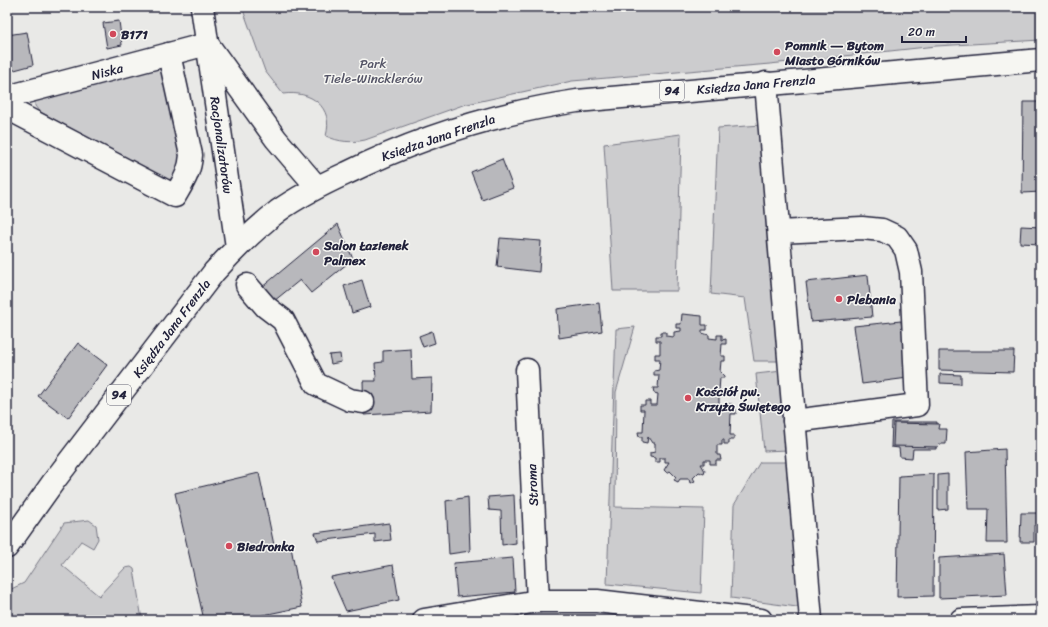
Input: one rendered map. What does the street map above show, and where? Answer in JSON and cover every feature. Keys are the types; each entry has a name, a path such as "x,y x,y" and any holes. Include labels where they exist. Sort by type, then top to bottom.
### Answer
{"street":[{"name":"Racjonalizatorów","path":"202,7 237,247"},
{"name":"Racjonalizatorów","path":"207,44 276,139 317,187"},
{"name":"Niska","path":"7,97 207,44"},
{"path":"7,108 175,196 188,172 191,155 168,54"},
{"name":"Księdza Jana Frenzla","path":"7,547 59,474 214,272 237,247 279,211 317,187 369,162 418,141 487,119 540,106 612,96 1041,60"},
{"path":"766,83 811,620"},
{"path":"779,232 862,228 882,230 897,237 906,250 911,272 917,405 794,421"},
{"path":"247,286 266,307 283,320 316,384 350,400 363,402"},
{"name":"Stroma","path":"526,370 538,600"},
{"path":"424,620 538,600 597,601 761,620"},
{"path":"960,620 1041,617"}],"green space":[{"name":"Park Tiele-Wincklerów","path":"242,7 1041,7 1041,40 936,46 770,64 572,81 463,105 365,140 350,142 336,140 326,136 328,126 327,117 318,103 303,95 293,93 283,94 265,71"},
{"path":"162,67 185,152 175,177 168,180 163,179 39,111 35,106 35,99"},
{"path":"762,125 781,361 754,361 745,298 711,294 718,128"},
{"path":"681,134 677,291 613,291 604,144"},
{"path":"635,327 616,392 615,507 704,509 701,593 607,584 616,329"},
{"path":"782,371 788,450 764,451 756,374"},
{"path":"760,462 789,462 804,608 731,598 734,505"},
{"path":"89,520 96,525 98,539 93,548 81,541 62,565 99,596 125,568 131,567 134,569 142,620 7,620 7,591 24,583 64,523"}],"building":[{"name":"B171","path":"119,21 122,45 107,48 103,23"},
{"path":"27,32 33,65 7,72 7,35"},
{"path":"1023,102 1041,102 1041,192 1022,193"},
{"path":"502,159 513,188 482,200 471,172"},
{"path":"338,224 353,259 311,293 300,280 274,301 261,288"},
{"path":"1021,226 1041,227 1041,244 1020,243"},
{"path":"500,238 541,241 539,272 497,267"},
{"name":"Plebania","path":"868,275 872,317 811,322 806,282"},
{"path":"362,280 370,307 352,313 344,286"},
{"path":"599,303 602,331 559,338 557,309"},
{"name":"Kościół pw. Krzyża Świętego","path":"682,314 702,316 702,325 707,325 707,330 702,330 702,333 709,335 709,338 717,339 717,335 722,335 722,340 726,339 726,344 722,344 721,356 725,356 725,361 721,361 720,372 724,378 720,378 719,391 724,391 723,396 719,396 719,408 726,408 726,404 732,404 732,409 736,409 736,414 731,414 730,435 734,435 734,440 729,440 729,444 724,444 724,440 722,440 722,445 717,445 717,455 720,455 721,460 716,460 716,464 710,464 710,460 704,460 704,464 701,464 705,471 704,474 699,472 693,478 695,481 690,483 689,479 680,479 678,482 674,480 676,477 670,471 667,473 664,470 669,462 665,462 665,458 660,458 660,462 655,462 655,458 650,457 650,453 655,452 655,443 652,443 648,437 647,443 642,442 642,437 639,437 638,432 643,432 644,410 640,410 640,405 645,405 645,401 650,401 650,405 657,405 658,394 654,393 653,388 658,388 659,375 654,375 654,371 659,370 660,359 655,359 655,354 660,354 660,341 656,341 656,336 661,336 661,332 666,332 666,336 674,337 674,332 681,331 681,328 676,328 676,324 681,324"},
{"path":"901,321 908,378 862,384 854,326"},
{"path":"432,331 435,343 423,347 419,336"},
{"path":"78,343 107,365 68,418 38,396"},
{"path":"411,349 412,379 432,378 431,411 364,415 363,381 376,381 375,363 383,362 383,351"},
{"path":"939,351 1014,351 1013,372 939,370"},
{"path":"340,354 341,362 331,364 329,355"},
{"path":"940,374 961,375 961,384 940,383"},
{"path":"892,422 937,422 936,449 913,449 912,458 900,457 899,448 891,447"},
{"path":"894,423 939,424 938,429 947,429 946,444 939,444 938,447 893,446"},
{"path":"1005,449 1007,543 987,543 988,509 968,509 966,452"},
{"path":"259,473 275,550 291,547 302,607 239,620 204,620 175,493"},
{"path":"934,474 933,596 897,597 899,476"},
{"path":"948,474 948,509 938,510 938,475"},
{"path":"514,495 516,543 502,545 501,511 489,510 488,497"},
{"path":"468,497 470,551 449,554 446,501"},
{"path":"1021,513 1041,513 1041,524 1034,525 1034,542 1020,542"},
{"path":"389,523 391,540 375,542 375,534 318,541 315,533"},
{"path":"1004,554 1007,595 939,598 939,558"},
{"path":"513,558 515,592 457,597 454,563"},
{"path":"393,565 399,600 346,611 331,577"}],"place":[{"name":"B171","path":"113,34"},
{"name":"Pomnik — Bytom Miasto Górników","path":"777,52"},
{"name":"Salon Łazienek Palmex","path":"316,252"},
{"name":"Plebania","path":"839,299"},
{"name":"Kościół pw. Krzyża Świętego","path":"688,398"},
{"name":"Biedronka","path":"229,546"}]}
